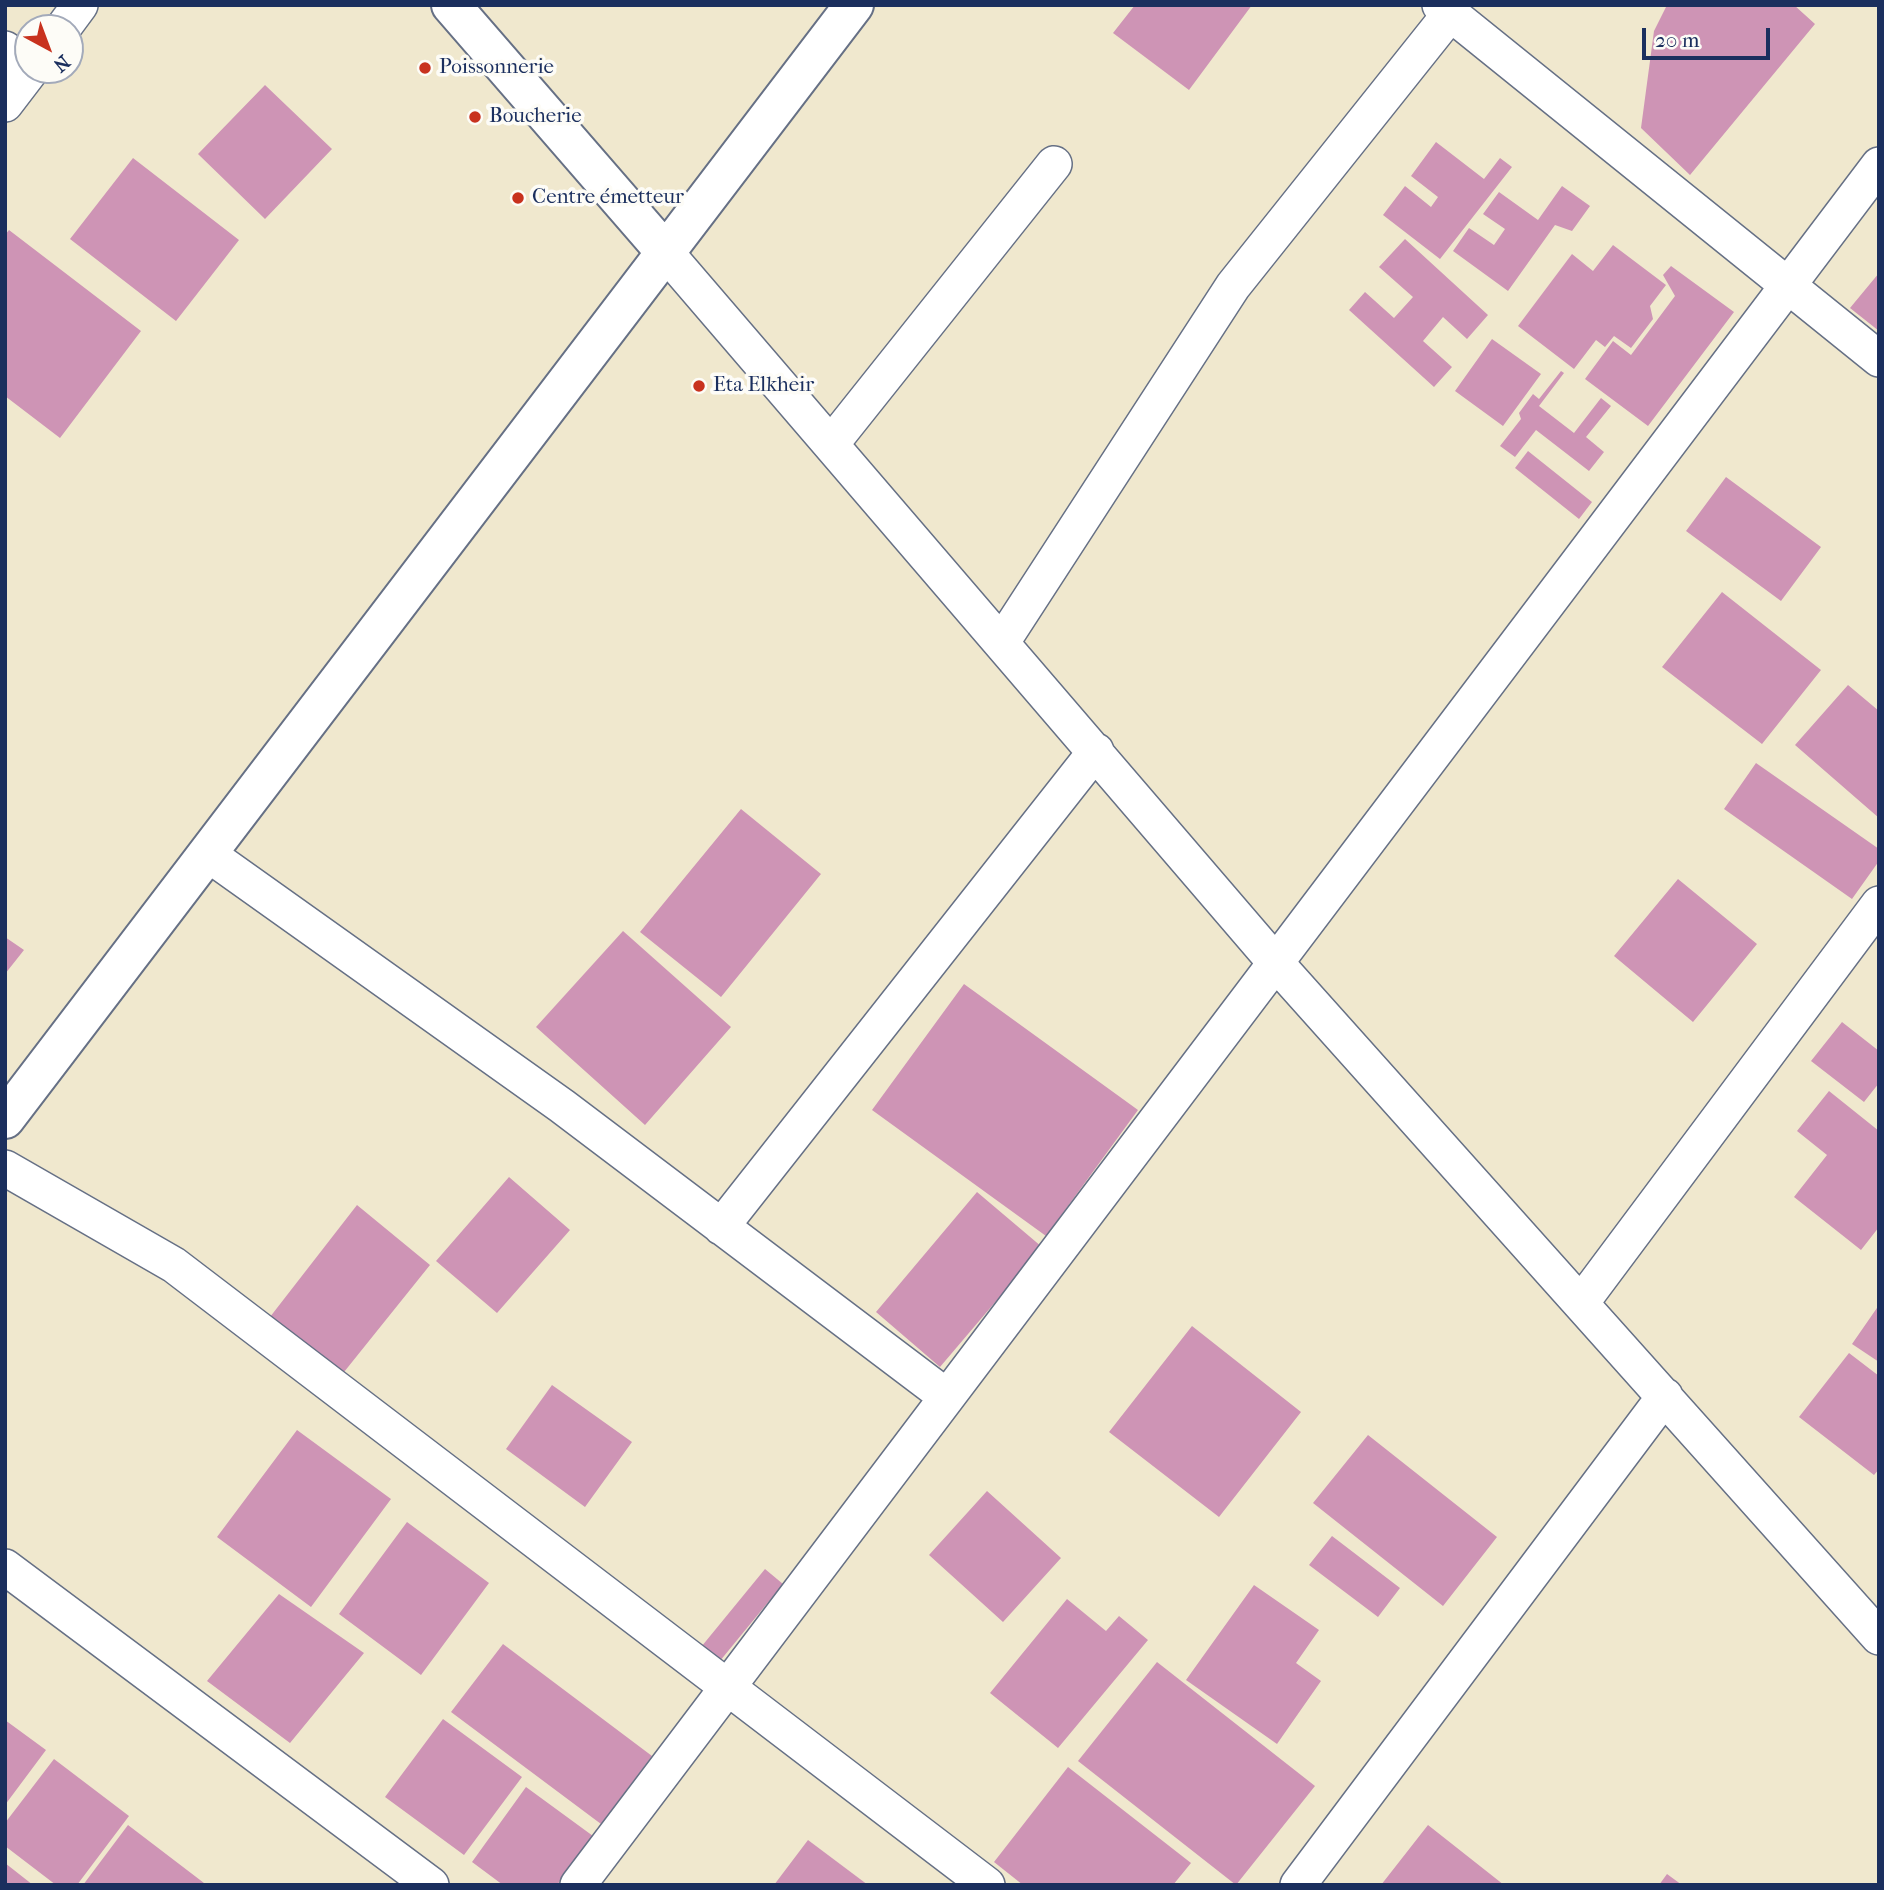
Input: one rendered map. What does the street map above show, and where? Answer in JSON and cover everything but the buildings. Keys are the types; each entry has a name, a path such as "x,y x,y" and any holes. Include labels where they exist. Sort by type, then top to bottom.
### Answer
{"street":[{"path":"451,5 1097,751 1275,962 1665,1396 1875,1624"},
{"path":"5,1119 855,5"},
{"path":"1002,642 1233,286 1445,9 1879,359"},
{"path":"5,104 18,84"},
{"path":"831,444 1054,164"},
{"path":"578,1885 1879,165"},
{"path":"721,1227 1097,751"},
{"path":"208,854 562,1106 947,1397"},
{"path":"1581,1303 1879,904"},
{"path":"5,1168 174,1265 986,1885"},
{"path":"1298,1885 1665,1396"},
{"path":"5,1567 431,1885"}],"place":[{"name":"Poissonnerie","path":"425,68"},
{"name":"Boucherie","path":"475,117"},
{"name":"Centre émetteur","path":"518,198"},
{"name":"Eta Elkheir","path":"699,386"}]}
